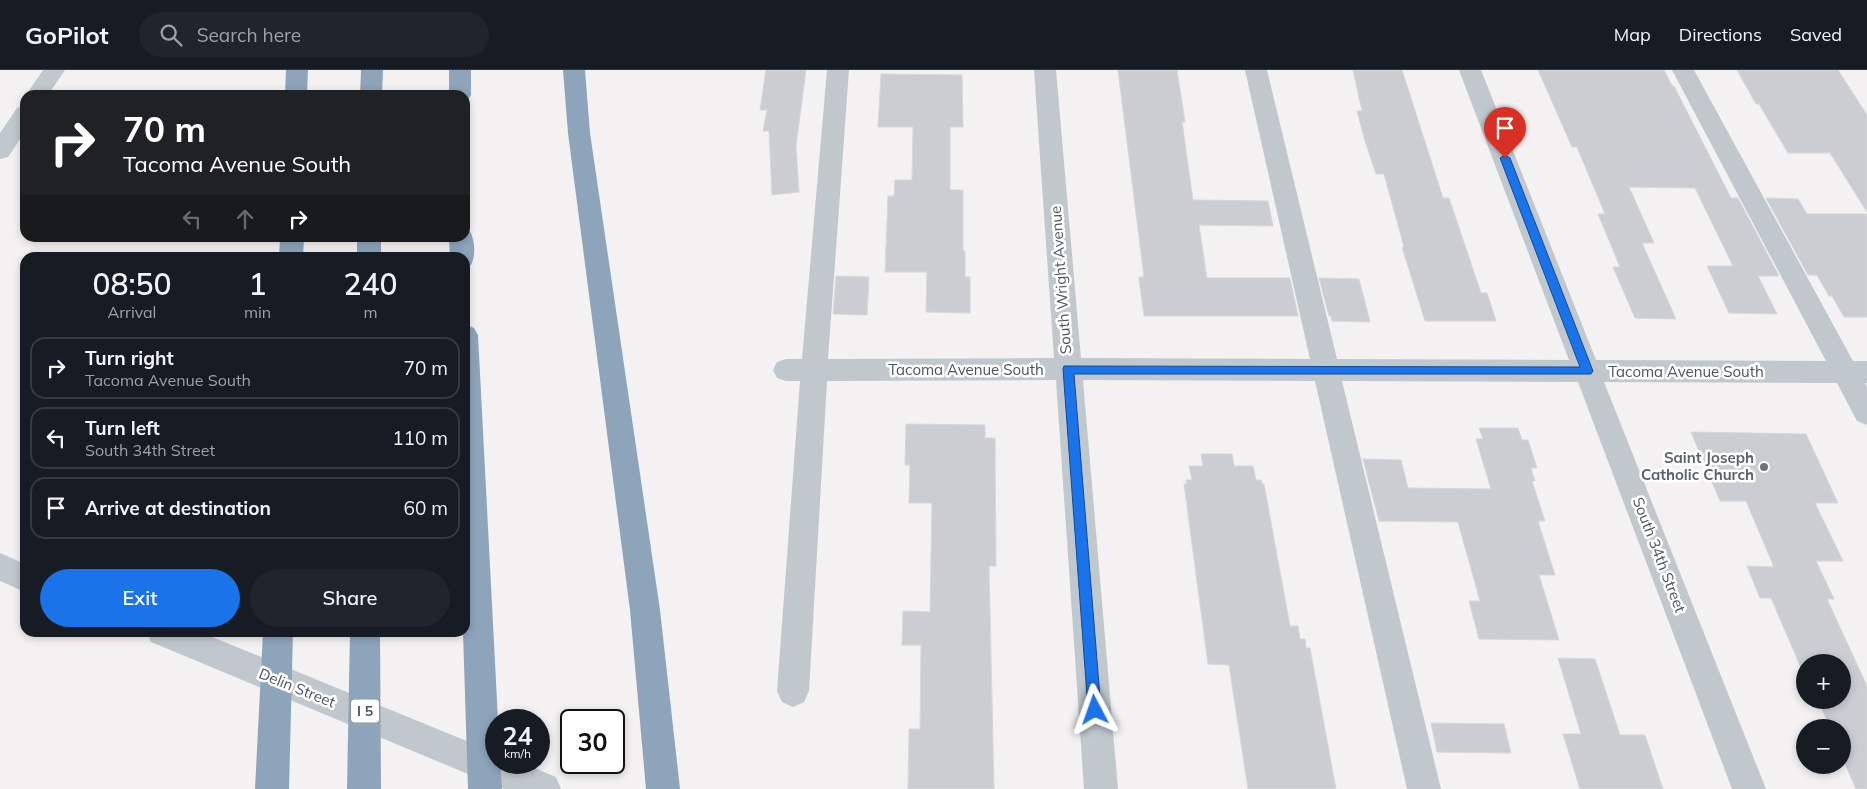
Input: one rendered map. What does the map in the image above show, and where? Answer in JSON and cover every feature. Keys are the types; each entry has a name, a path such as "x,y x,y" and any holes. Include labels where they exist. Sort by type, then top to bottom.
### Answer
{"highway":[{"path":"296,90 297,70"},
{"path":"371,90 372,70"},
{"path":"460,70 460,90"},
{"path":"574,70 579,133 645,610 663,789"},
{"path":"470,448 485,789"},
{"path":"272,789 278,637"},
{"name":"I 5","path":"364,789 366,637"}],"street":[{"path":"41,90 54,70"},
{"path":"793,691 814,370 838,70"},
{"name":"South Wright Avenue","path":"1045,70 1101,789"},
{"path":"1256,70 1424,789"},
{"name":"South 34th Street","path":"1470,70 1749,789"},
{"path":"1683,70 1856,372 1867,412"},
{"path":"0,151 20,121"},
{"name":"Tacoma Avenue South","path":"786,370 1068,369 1856,372"},
{"path":"0,567 20,576"},
{"name":"Delin Street","path":"174,637 544,789"}],"building":[{"path":"766,70 806,70 796,146 799,192 772,195 769,131 763,131 767,110 760,110"},
{"path":"1118,70 1177,70 1185,122 1182,122 1193,200 1268,201 1273,226 1199,225 1207,278 1290,278 1298,316 1144,316 1139,277 1144,277"},
{"path":"1353,70 1402,70 1443,198 1449,198 1481,293 1487,293 1496,321 1425,321 1402,247 1404,247 1384,174 1376,174 1365,141 1357,111 1362,111"},
{"path":"1538,70 1664,70 1731,198 1738,198 1779,276 1758,276 1777,314 1729,313 1707,266 1733,266 1695,188 1629,187 1654,243 1642,243 1676,319 1635,318 1613,267 1620,267 1598,214 1605,214 1577,147 1572,147"},
{"path":"1737,70 1838,70 1867,115 1867,212 1830,153 1788,153 1759,104 1756,104"},
{"path":"881,74 962,75 963,127 950,127 950,190 963,190 963,251 965,251 965,277 970,277 970,313 926,312 927,272 885,272 888,196 894,196 895,180 912,180 913,127 878,127"},
{"path":"1766,198 1798,199 1807,214 1867,214 1867,317 1844,317 1817,275 1808,275"},
{"path":"836,276 869,277 867,315 833,314"},
{"path":"1319,278 1359,279 1370,322 1332,321"},
{"path":"906,424 985,425 985,438 995,438 996,566 989,566 994,789 908,789 909,729 920,729 921,645 902,645 903,611 930,612 932,503 909,503 910,465 905,465"},
{"path":"1479,428 1518,428 1522,440 1528,440 1537,468 1531,468 1535,481 1532,481 1545,521 1538,521 1555,575 1539,575 1559,640 1479,639 1469,601 1480,601 1458,522 1379,521 1363,459 1401,460 1408,488 1491,489 1476,439 1483,439"},
{"path":"1691,432 1806,434 1838,503 1815,503 1843,561 1816,561 1834,599 1827,599 1867,686 1867,789 1856,789 1849,774 1851,774 1851,719 1826,719 1822,709 1851,709 1851,654 1796,654 1796,656 1771,598 1760,598 1747,566 1774,567 1746,501 1720,501"},
{"path":"1201,454 1232,454 1234,466 1253,466 1256,480 1261,480 1262,484 1264,484 1290,626 1298,626 1300,639 1305,639 1306,648 1310,648 1336,789 1248,789 1229,665 1208,664 1184,484 1187,484 1186,480 1192,480 1189,466 1203,466"},
{"path":"1558,658 1595,659 1620,735 1645,735 1663,789 1580,789 1563,734 1581,734"},
{"path":"1431,723 1504,724 1511,753 1437,752"}],"place":[{"name":"Saint Joseph Catholic Church","path":"1764,467"}],"route":[{"path":"1095,710 1068,369 1588,371 1505,158"}]}
